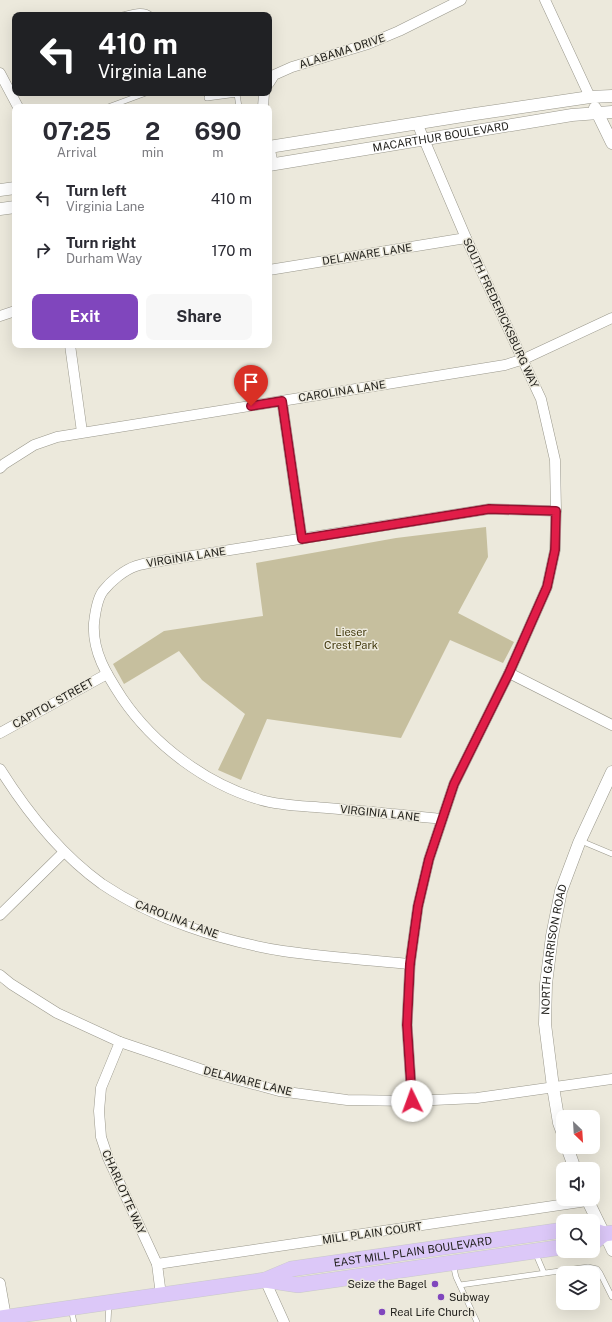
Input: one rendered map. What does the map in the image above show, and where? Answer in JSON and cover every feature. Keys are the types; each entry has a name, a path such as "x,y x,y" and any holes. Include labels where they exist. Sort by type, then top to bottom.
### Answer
{"main road":[{"name":"EAST MILL PLAIN BOULEVARD","path":"4,1319 72,1315 109,1302 265,1280 291,1269 556,1231"},
{"name":"EAST MILL PLAIN BOULEVARD","path":"265,1280 298,1286 556,1248"}],"street":[{"name":"ALABAMA DRIVE","path":"272,78 274,75 292,67 368,44 399,31 461,0"},
{"path":"545,0 612,143"},
{"path":"0,74 12,92"},
{"name":"MACARTHUR BOULEVARD","path":"272,146 590,97 612,96"},
{"name":"MACARTHUR BOULEVARD","path":"272,165 424,141 572,115 612,112"},
{"name":"SOUTH FREDERICKSBURG WAY","path":"412,1101 407,1025 410,964 418,906 429,859 454,784 509,673 547,587 555,550 556,511 556,460 541,399 466,238 417,124"},
{"path":"0,190 12,188"},
{"path":"0,209 12,207"},
{"name":"DELAWARE LANE","path":"272,270 466,238"},
{"path":"0,316 12,312"},
{"name":"CAROLINA LANE","path":"0,468 34,445 57,437 505,365 524,360 612,318"},
{"path":"70,348 82,432"},
{"path":"282,401 302,539"},
{"name":"VIRGINIA LANE","path":"442,819 290,806 261,800 234,790 182,761 142,724 107,674 97,653 93,632 94,614 102,592 117,576 135,566 154,562 489,509 556,511"},
{"path":"509,673 612,725"},
{"name":"CAPITOL STREET","path":"0,733 107,674"},
{"name":"CAROLINA LANE","path":"0,769 33,816 64,852 102,884 136,904 205,932 246,943 283,951 410,964"},
{"name":"NORTH GARRISON ROAD","path":"557,1110 545,1024 546,984 552,936 561,891 580,841 612,772"},
{"path":"0,915 64,852"},
{"name":"DELAWARE LANE","path":"0,975 11,984 57,1013 120,1042 206,1071 279,1091 347,1100 412,1101 477,1098 612,1079"},
{"name":"CHARLOTTE WAY","path":"120,1042 101,1088 99,1111 101,1137 108,1158 157,1264 161,1295"},
{"name":"MILL PLAIN COURT","path":"157,1264 556,1205"},
{"path":"589,1206 601,1235 612,1251"},
{"path":"265,1280 284,1322"},
{"path":"0,1283 4,1319"}],"lane":[{"path":"116,104 138,96"},
{"path":"207,98 222,96"},
{"path":"580,841 612,854"},
{"path":"534,1252 544,1273"},
{"path":"453,1263 456,1277 478,1322"},
{"path":"460,1285 588,1267 597,1269 612,1297"},
{"path":"108,1322 109,1302"}],"green space":[{"name":"Lieser Crest Park","path":"486,527 488,557 458,613 514,642 503,663 450,640 401,738 267,719 241,780 218,770 245,714 202,680 179,651 124,684 113,664 164,631 263,616 256,563 396,538"}],"place":[{"name":"Seize the Bagel","path":"435,1284"},
{"name":"Subway","path":"441,1297"},
{"name":"Real Life Church","path":"382,1312"}],"route":[{"path":"251,406 282,401 302,539 489,509 556,511 555,550 547,587 509,673 454,784 429,859 418,906 410,964 407,1025 412,1101"}]}
